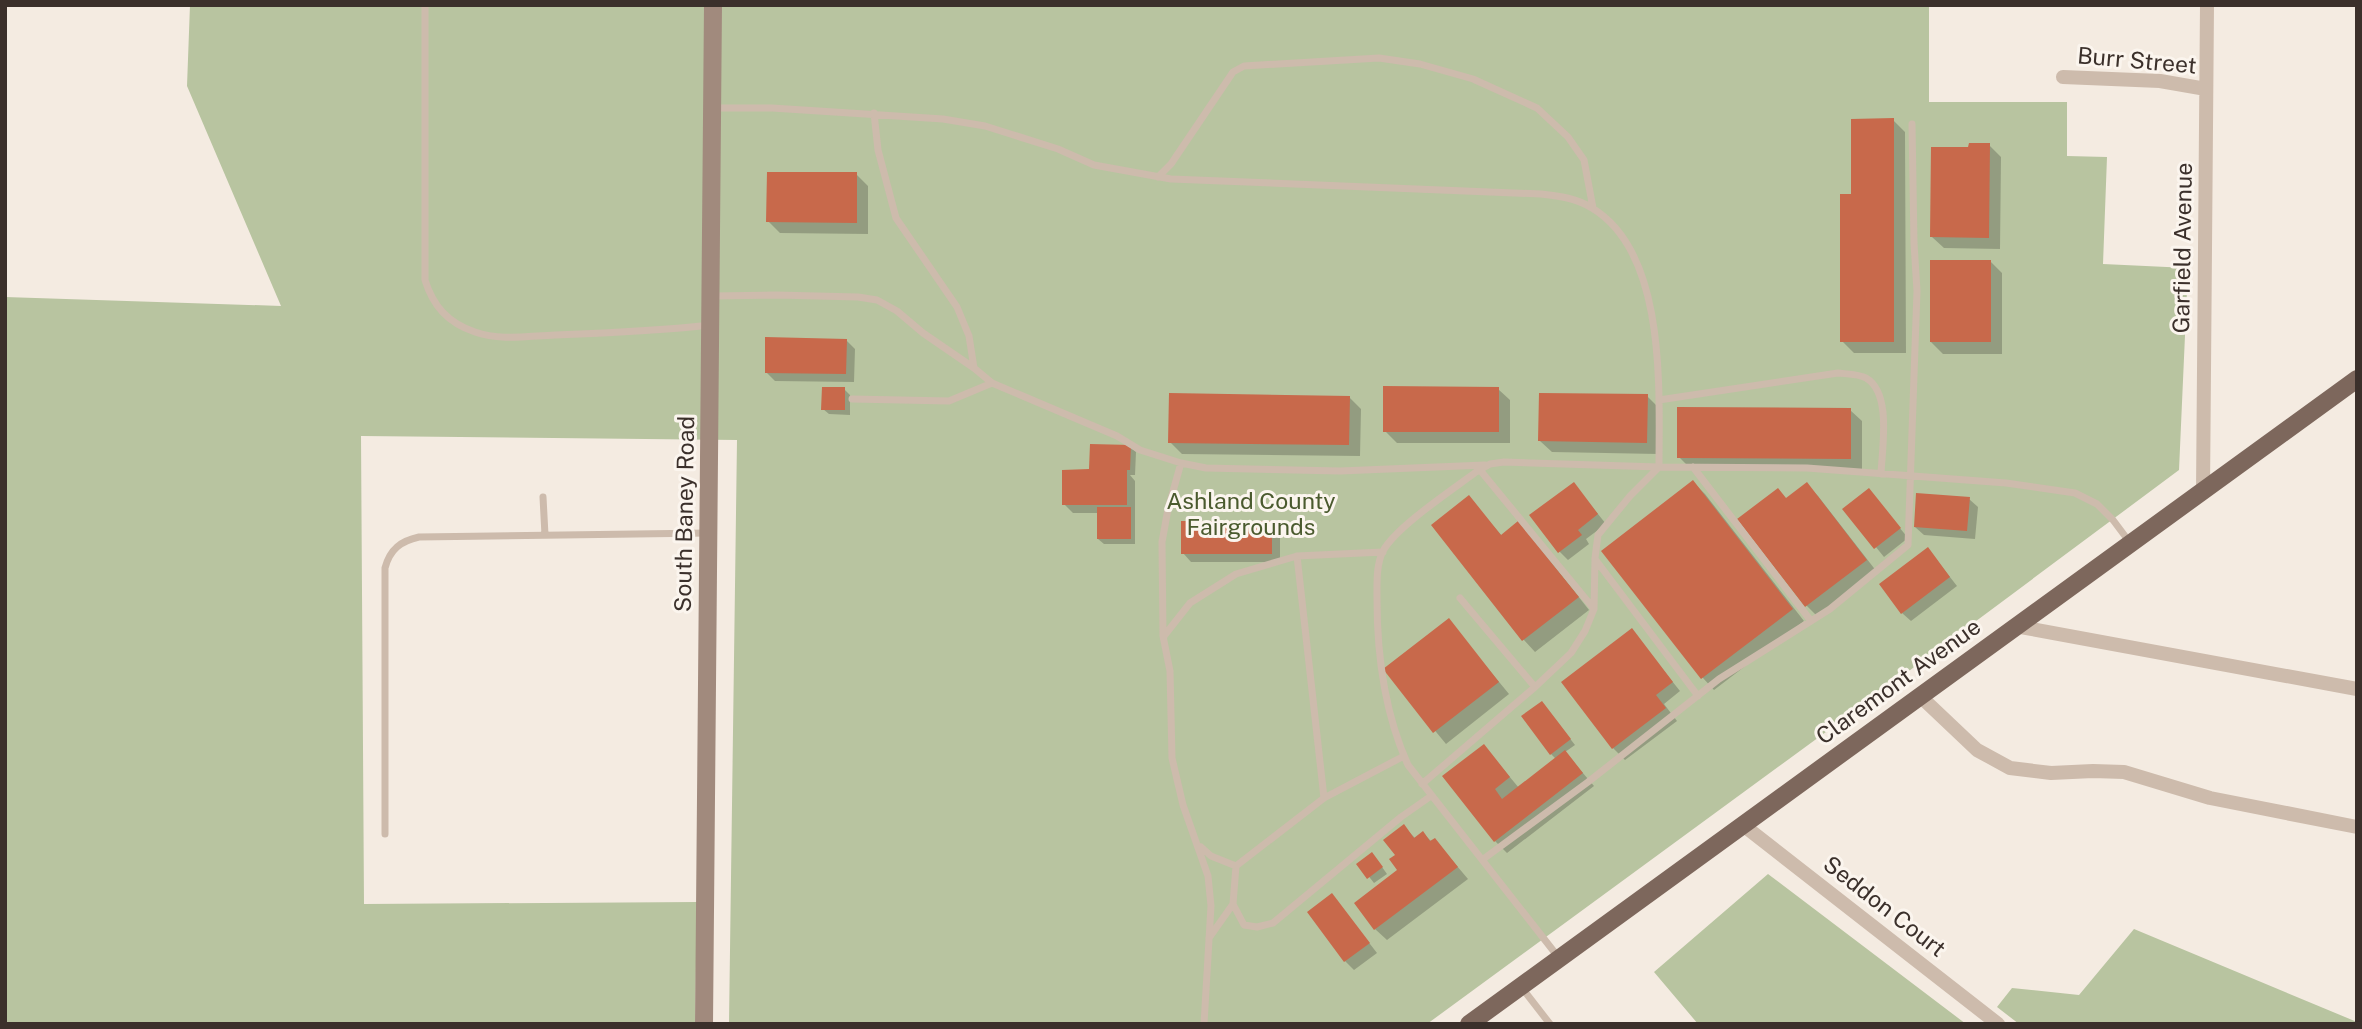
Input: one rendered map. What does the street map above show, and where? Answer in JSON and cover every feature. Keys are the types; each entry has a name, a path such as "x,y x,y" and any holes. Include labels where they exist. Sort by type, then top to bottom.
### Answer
{"main road":[{"name":"Claremont Avenue","path":"1469,1024 2357,379"}],"street":[{"name":"South Baney Road","path":"704,1024 713,5"},
{"name":"Garfield Avenue","path":"2203,492 2207,5"},
{"name":"Burr Street","path":"2063,77 2160,81 2206,89"},
{"path":"2015,626 2357,689"},
{"path":"1920,696 1977,750 2010,768 2051,773 2124,772 2210,798 2357,827"},
{"name":"Seddon Court","path":"1743,825 1998,1024"}],"lane":[{"path":"425,5 425,280 431,298 442,313 470,330 497,337 655,332 711,325"},
{"path":"1158,177 1171,164 1233,72 1244,66 1379,58 1420,64 1473,79 1537,108 1568,137 1584,160 1593,208"},
{"path":"712,108 772,108 943,118 985,126 1058,149 1094,165 1158,177 1228,183 1541,194 1574,199 1593,208 1624,237 1646,288 1653,327 1659,400 1659,467 1630,496 1598,535 1594,609 1585,631 1571,653 1422,785"},
{"path":"874,113 878,150 896,218 957,307 969,336 974,368"},
{"path":"1482,860 1588,782 1719,679 1830,609 1908,545 1917,291 1913,243 1912,124"},
{"path":"712,296 776,295 877,300 897,311 992,383 1116,436 1140,450 1181,463 1231,470 1340,471 1504,462 1807,468 2006,484 2075,493 2097,505 2132,544"},
{"path":"1659,400 1838,373 1866,377 1879,392 1884,413 1881,474"},
{"path":"852,399 949,401 992,383"},
{"path":"1181,463 1162,542 1163,636 1170,671 1171,758 1183,805 1208,876 1210,906 1204,1024"},
{"path":"1490,464 1394,536 1382,552 1377,580 1378,647 1382,682 1404,756 1422,785 1559,958"},
{"path":"1693,467 1811,621"},
{"path":"1480,470 1594,609"},
{"path":"543,497 545,535"},
{"path":"385,834 385,568 388,557 406,540 419,537 708,533"},
{"path":"1163,636 1190,603 1237,574 1297,556 1382,552"},
{"path":"1297,556 1325,798"},
{"path":"1595,558 1698,696"},
{"path":"1460,598 1535,687"},
{"path":"1209,938 1233,904 1237,866 1325,798 1404,756"},
{"path":"1233,904 1244,925 1257,927 1273,923 1401,817 1431,796"},
{"path":"1198,844 1211,856 1237,866"},
{"path":"1521,986 1550,1024"}],"green space":[{"name":"Ashland County Fairgrounds","path":"190,5 1929,5 1929,102 2067,102 2067,156 2107,157 2103,264 2188,268 2179,470 1427,1024 729,1024 737,440 361,436 364,904 697,902 695,1024 5,1024 5,297 281,306 187,86"},
{"path":"1768,874 1966,1024 1698,1024 1654,972"},
{"path":"2134,929 2357,1024 2019,1024 1997,1007 2012,988 2079,995"}],"building":[{"path":"1894,118 1894,342 1840,342 1840,194 1851,194 1851,119"},
{"path":"1969,143 1990,143 1989,238 1930,237 1931,147 1968,147"},
{"path":"767,172 857,172 857,223 766,222"},
{"path":"1930,260 1991,260 1991,342 1930,342"},
{"path":"765,337 847,339 846,374 765,373"},
{"path":"1383,386 1499,387 1499,432 1383,432"},
{"path":"822,387 845,387 845,410 821,410"},
{"path":"1169,393 1350,396 1349,445 1168,443"},
{"path":"1539,393 1648,394 1647,443 1538,441"},
{"path":"1677,407 1851,408 1851,459 1677,458"},
{"path":"1090,444 1131,445 1130,470 1127,470 1127,505 1062,505 1062,470 1089,469"},
{"path":"1693,480 1793,609 1701,679 1601,551"},
{"path":"1574,482 1598,514 1578,530 1582,535 1558,553 1529,515"},
{"path":"1807,482 1867,560 1805,607 1737,519 1778,488 1786,498"},
{"path":"1869,488 1901,528 1874,549 1842,509"},
{"path":"1916,493 1970,497 1967,531 1914,527"},
{"path":"1469,495 1501,535 1518,521 1579,597 1522,641 1431,525"},
{"path":"1097,507 1131,507 1131,539 1097,539"},
{"path":"1181,521 1272,521 1272,554 1181,554"},
{"path":"1928,547 1950,577 1901,614 1879,584"},
{"path":"1449,618 1499,682 1433,733 1383,669"},
{"path":"1632,628 1673,682 1656,695 1666,708 1612,749 1561,682"},
{"path":"1542,701 1571,739 1550,755 1521,716"},
{"path":"1484,744 1510,777 1495,789 1502,799 1565,750 1583,773 1494,842 1442,776"},
{"path":"1404,824 1414,838 1423,831 1430,841 1435,838 1458,867 1374,930 1354,903 1397,870 1389,859 1395,855 1383,840"},
{"path":"1372,852 1383,867 1367,879 1356,864"},
{"path":"1332,893 1370,943 1344,962 1307,912"}]}
